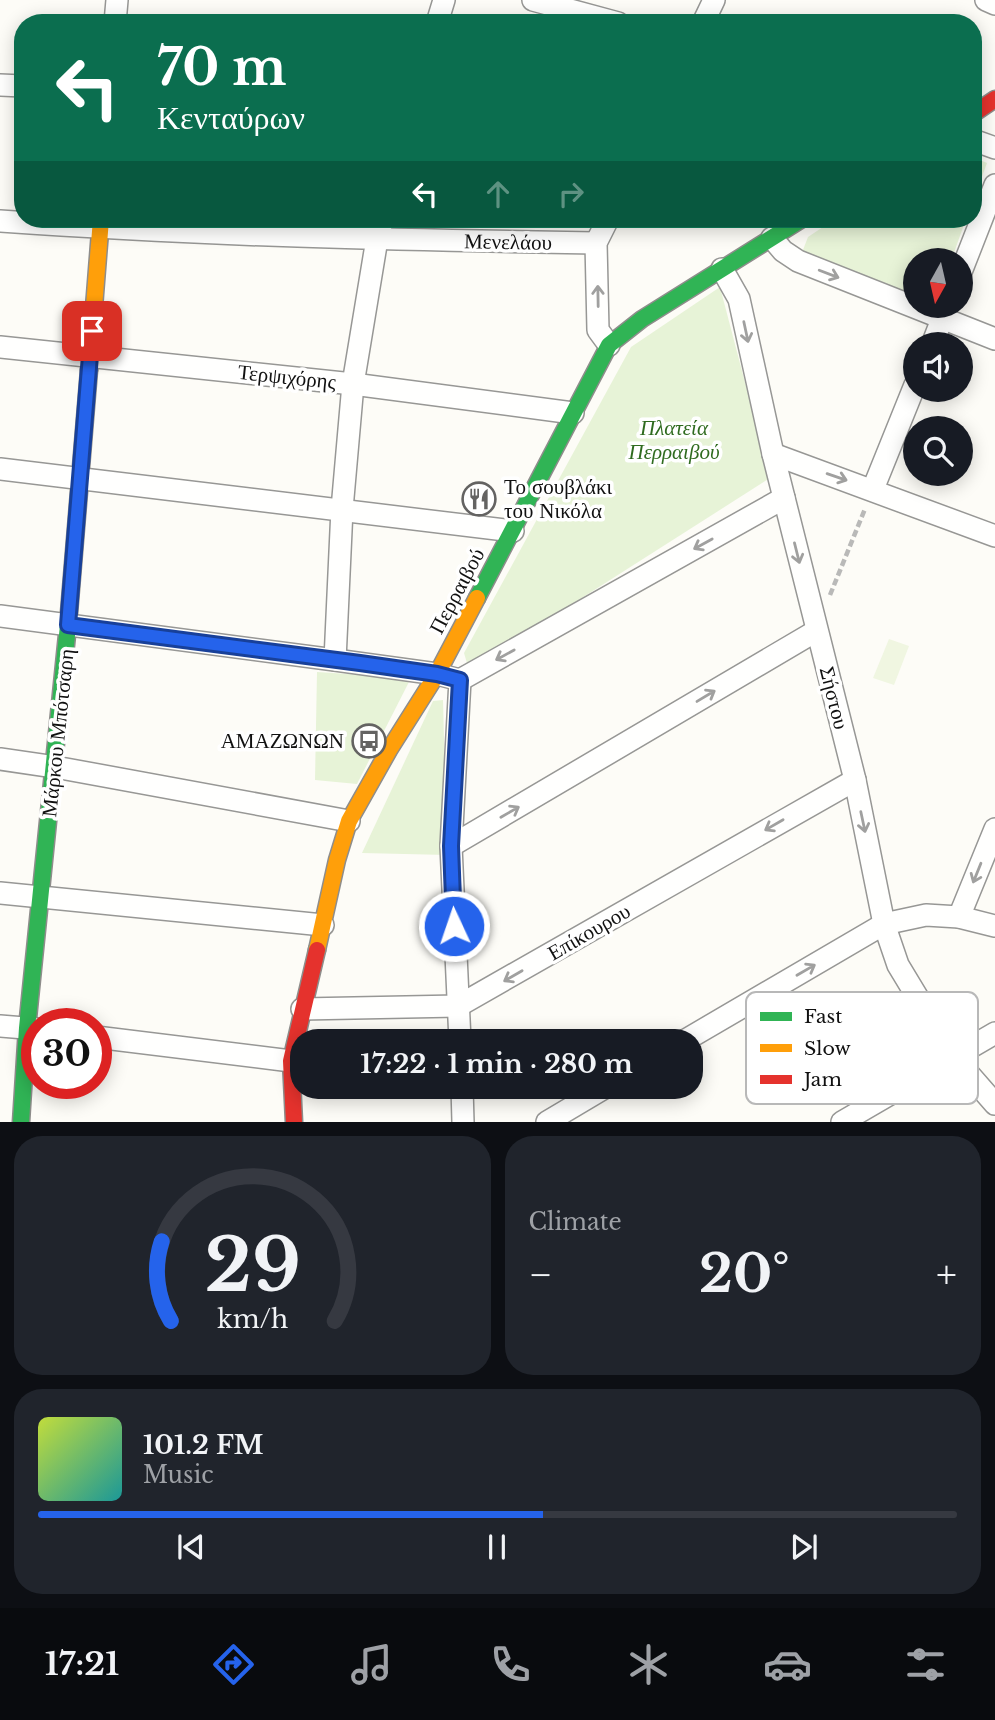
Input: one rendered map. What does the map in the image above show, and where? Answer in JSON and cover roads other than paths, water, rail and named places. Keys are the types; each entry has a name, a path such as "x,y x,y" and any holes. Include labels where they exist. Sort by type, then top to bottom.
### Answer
{"street":[{"path":"533,0 585,14"},
{"path":"986,0 995,4"},
{"path":"982,218 995,185"},
{"name":"Μάρκου Μπότσαρη","path":"33,1008 40,897 68,625 101,228"},
{"name":"Μενελάου","path":"334,228 596,243"},
{"path":"604,228 596,243 598,331 609,345"},
{"name":"Περραιβού","path":"298,1029 337,860 349,821 389,750 437,674 609,345 642,319 788,228"},
{"path":"970,248 978,228"},
{"path":"335,660 342,509 354,384 380,229"},
{"path":"772,238 783,251 798,261 903,297"},
{"name":"Σήστου","path":"722,269 739,299 773,454 855,780 884,924 898,965 914,992"},
{"path":"956,318 995,339"},
{"name":"Τερψιχόρης","path":"0,347 354,384 573,413"},
{"path":"873,489 908,402"},
{"path":"773,454 995,536"},
{"path":"0,469 513,531"},
{"path":"0,617 335,660 437,674 460,680 784,499"},
{"path":"451,846 816,631"},
{"path":"459,1029 451,846 460,680"},
{"path":"0,759 55,766 349,821"},
{"name":"Επίκουρου","path":"302,1009 458,1006 855,780"},
{"path":"959,917 995,829"},
{"path":"0,893 323,925"},
{"path":"768,992 884,924 926,915 959,917 995,926"},
{"path":"703,1030 746,1005"},
{"path":"0,1026 21,1027"},
{"path":"978,1042 995,1033"},
{"path":"112,1039 290,1061"},
{"name":"Σήστου","path":"978,1085 995,1104"},
{"name":"Μάρκου Μπότσαρη","path":"21,1122 24,1099"},
{"name":"Περραιβού","path":"293,1099 294,1122"},
{"path":"462,1099 463,1122"},
{"path":"547,1122 586,1099"},
{"path":"842,1122 872,1104"}],"place":[{"name":"Το σουβλάκι του Νικόλα","path":"479,499"},
{"name":"ΑΜΑΖΩΝΩΝ","path":"369,741"}],"park label":[{"name":"Πλατεία Περραιβού","path":"674,440"}]}
